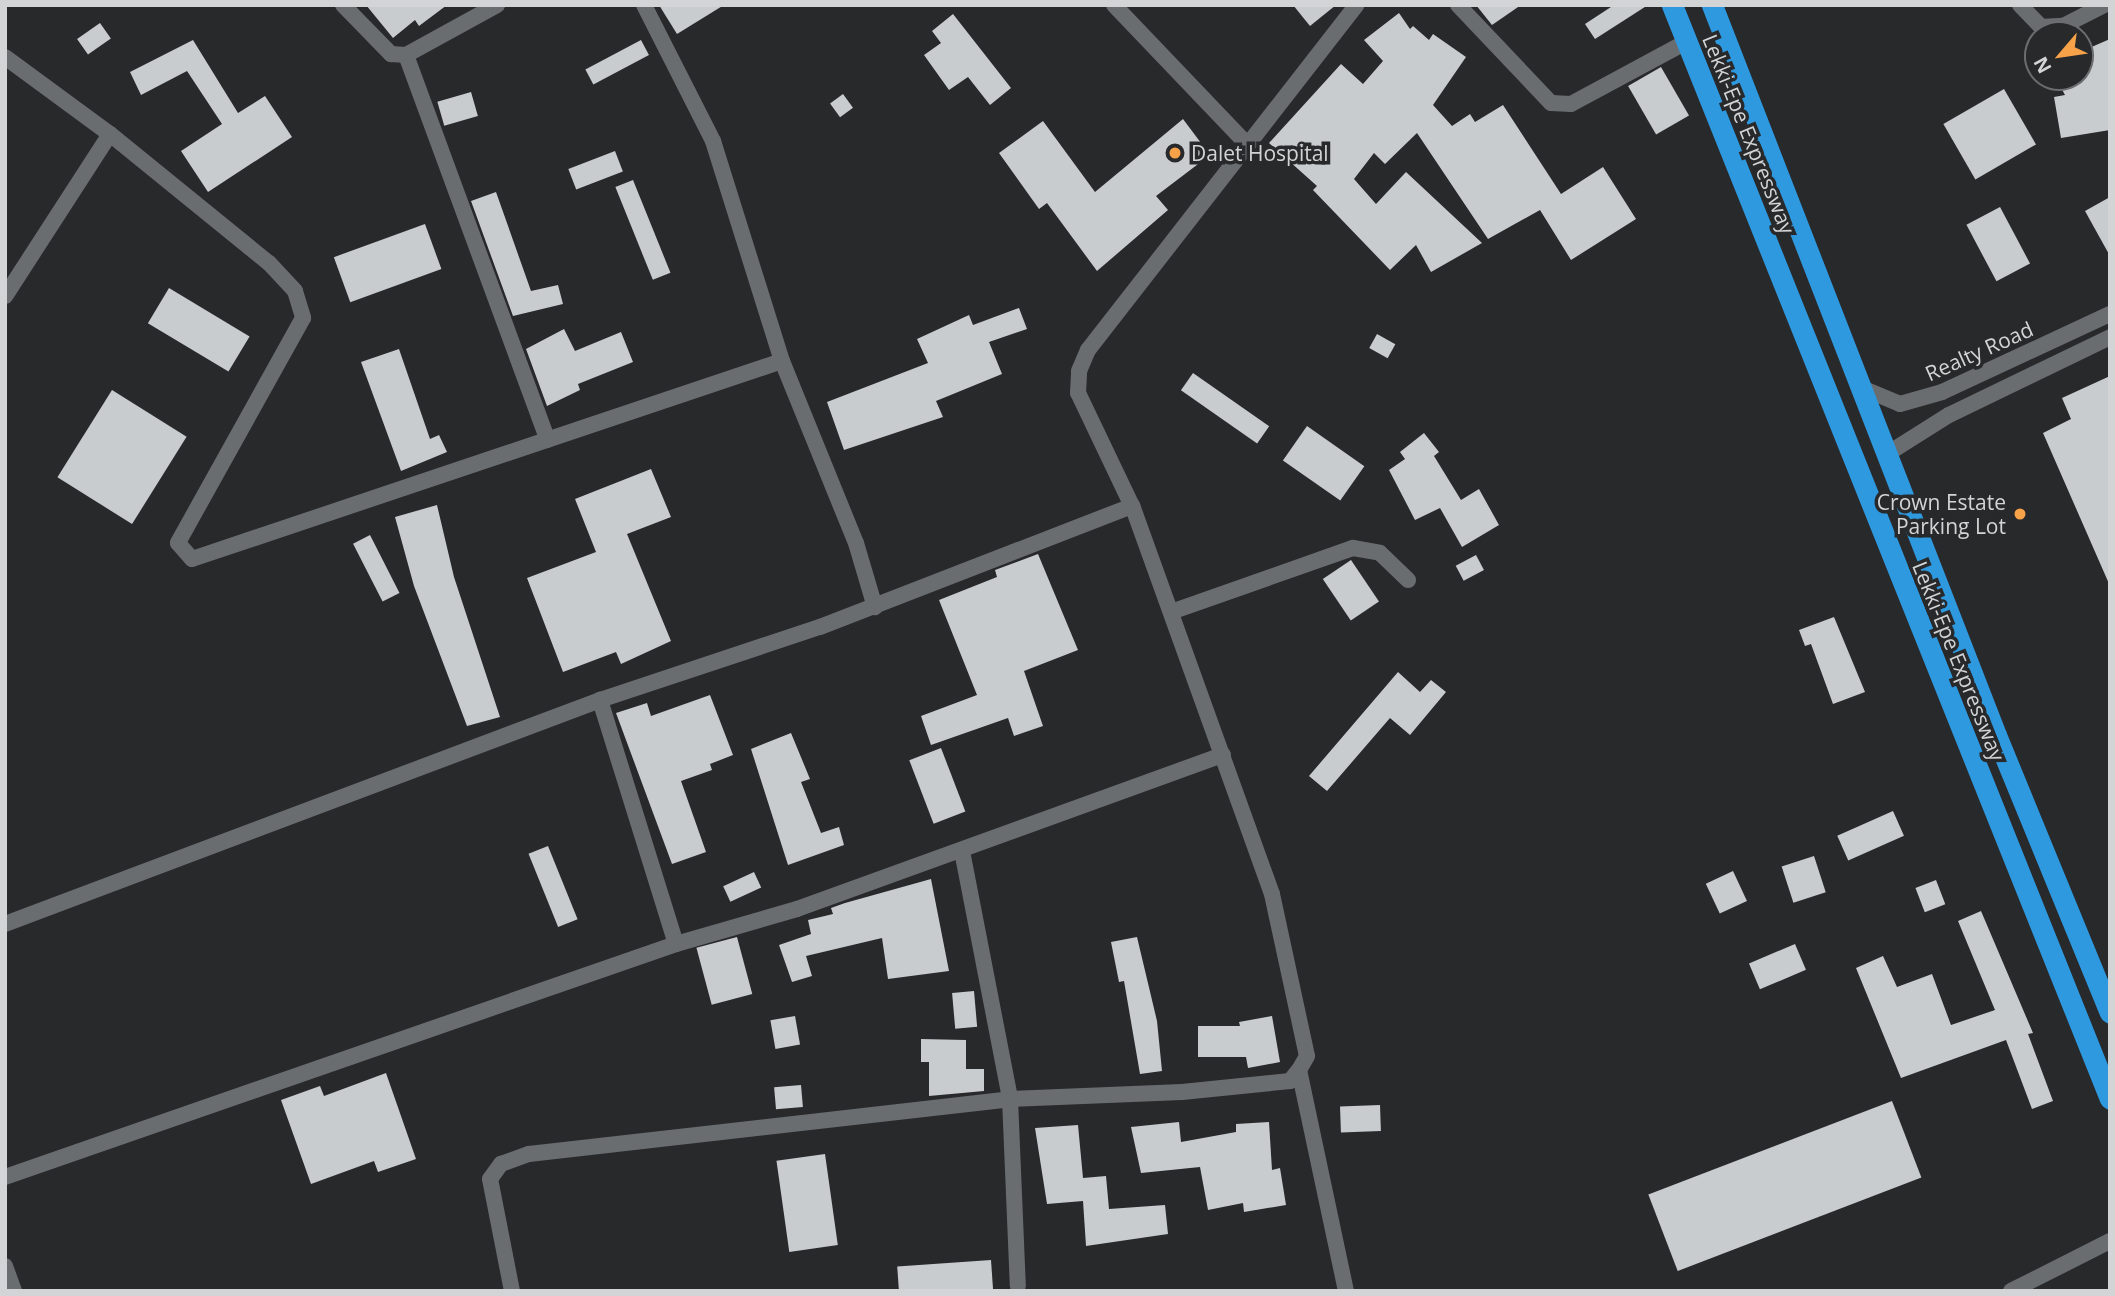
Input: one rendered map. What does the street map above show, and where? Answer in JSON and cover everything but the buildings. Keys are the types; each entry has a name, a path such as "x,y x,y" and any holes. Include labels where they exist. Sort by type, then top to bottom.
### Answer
{"highway":[{"name":"Lekki-Epe Expressway","path":"1672,5 2110,1099"},
{"name":"Lekki-Epe Expressway","path":"1712,5 1887,454 2110,1013"}],"street":[{"path":"343,5 391,54 407,55 497,5"},
{"path":"644,5 713,141 782,360 856,543 875,607"},
{"path":"1114,5 1248,145"},
{"path":"512,1291 490,1179 501,1164 565,1149 1010,1099 1182,1092 1290,1081 1299,1070 1307,1056 1288,952 1250,825 1132,506 1078,393 1079,371 1088,350 1357,5"},
{"path":"1458,5 1551,103 1571,104 1686,42"},
{"path":"2020,5 2041,27 2063,26 2104,5"},
{"path":"407,55 548,440"},
{"path":"5,57 110,134 269,263 295,291 303,318 178,543 185,555 204,558 782,360"},
{"path":"5,296 110,134"},
{"name":"Realty Road","path":"1862,388 1900,404 1942,392 2107,321"},
{"name":"Realty Road","path":"1887,454 1949,415 2110,337"},
{"path":"5,924 600,700 875,607 1132,506"},
{"path":"1171,612 1353,548 1380,553 1408,580"},
{"path":"600,700 676,944"},
{"path":"5,1177 676,944 797,909 1223,755"},
{"path":"962,850 1010,1099 1018,1286"},
{"path":"1299,1070 1346,1291"},
{"path":"2011,1291 2110,1241"},
{"path":"5,1266 14,1291"}],"place":[{"name":"Dalet Hospital","path":"1175,153"},
{"name":"Crown Estate Parking Lot","path":"2020,514"}]}
